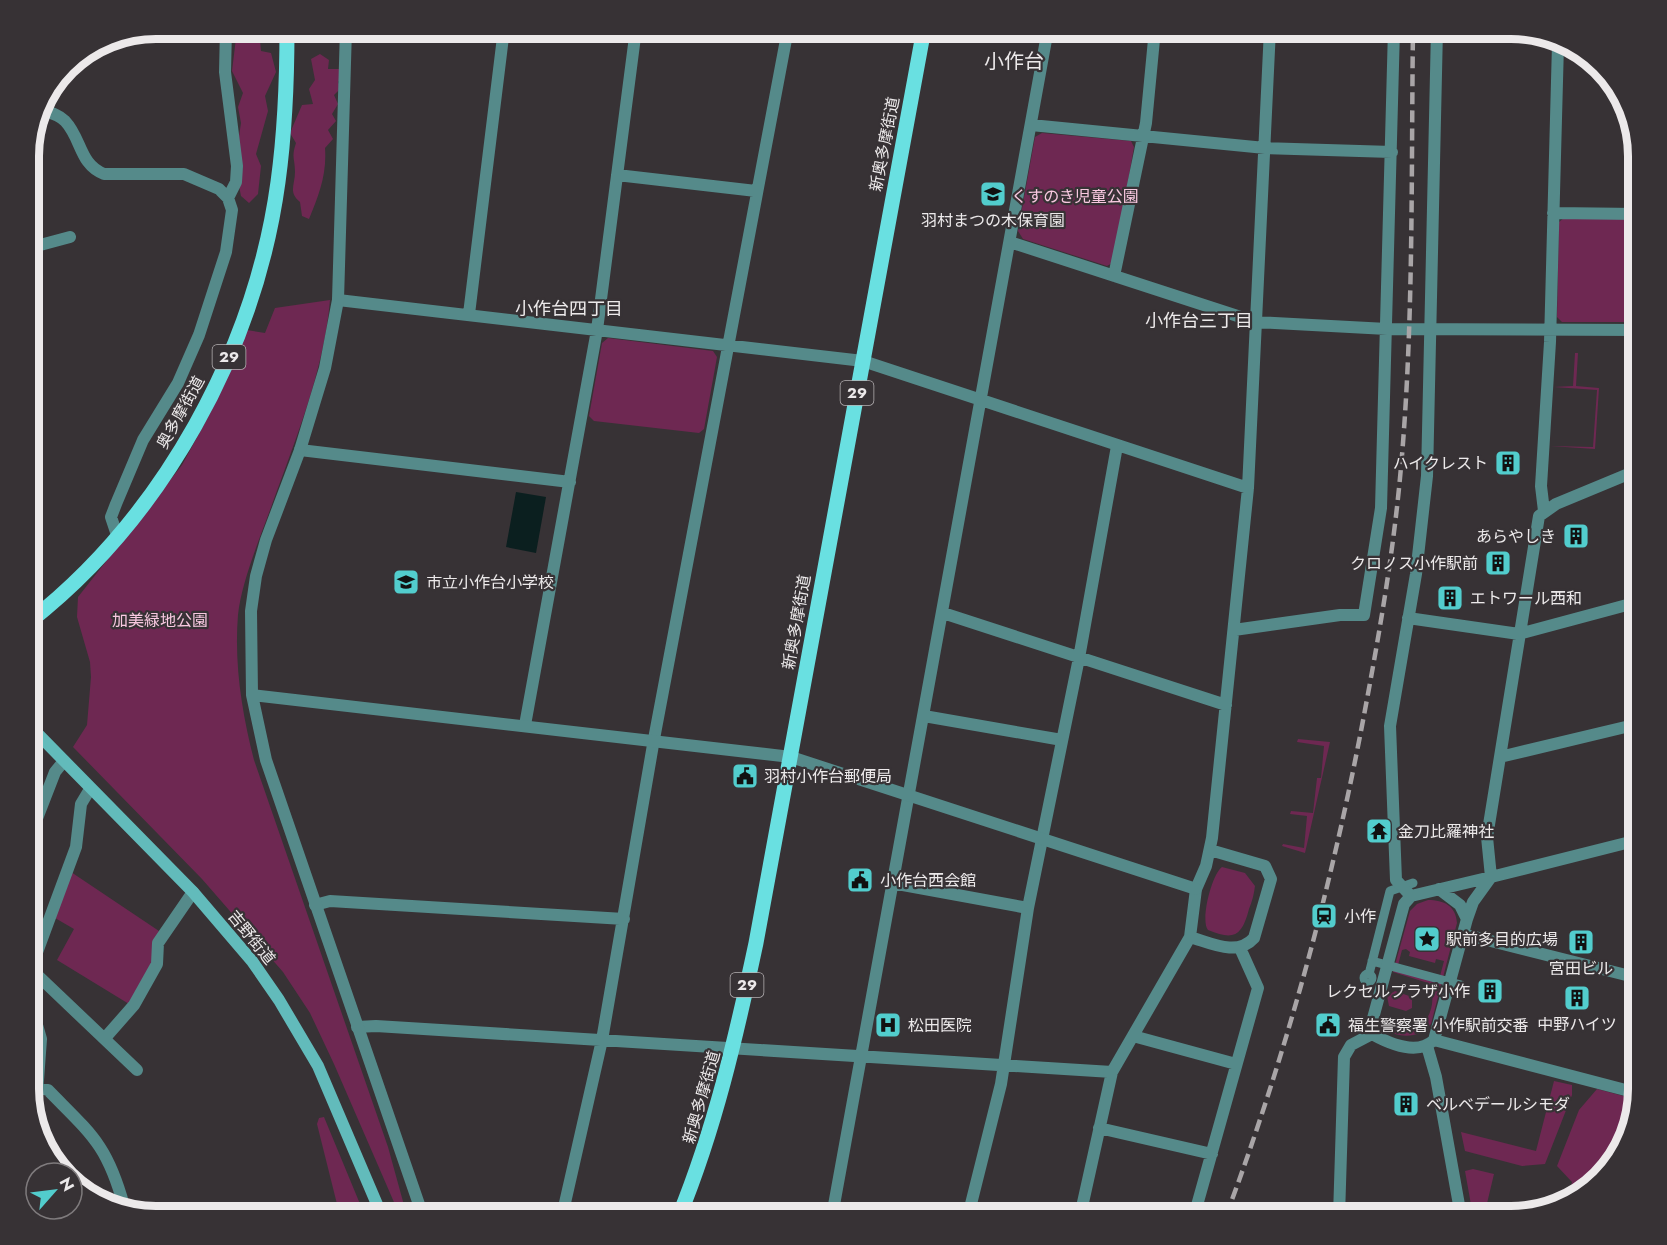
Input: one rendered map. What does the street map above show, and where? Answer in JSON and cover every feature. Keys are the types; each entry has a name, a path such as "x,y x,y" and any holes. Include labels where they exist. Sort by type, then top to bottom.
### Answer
{"main road":[{"name":"奥多摩街道","path":"39,614 60,596 117,535 157,487 190,435 241,327 261,263 278,184 285,107 287,39"},
{"name":"新奥多摩街道","path":"683,1206 703,1154 734,1048 791,757 922,39"},
{"name":"吉野街道","path":"39,735 193,892 252,961 294,1023 327,1086 378,1206"}],"street":[{"path":"226,39 225,72 237,166 236,182 228,198"},
{"path":"346,39 338,300 325,368 300,450 256,576 251,611 252,695 266,760 420,1206"},
{"path":"469,314 503,39"},
{"path":"525,725 597,330 635,39"},
{"path":"563,1206 602,1040 726,345 786,39"},
{"path":"834,1206 1046,39"},
{"path":"1114,276 1141,135 1146,123 1154,39"},
{"path":"1082,1206 1112,1072 1190,937 1196,889 1210,850 1248,488 1270,39"},
{"path":"1234,630 1340,615 1364,615 1381,508 1394,39"},
{"path":"1411,896 1396,879 1390,726 1408,618 1427,476 1437,39"},
{"path":"1544,511 1540,486 1550,329 1558,49"},
{"path":"48,112 66,122 92,169 104,174 184,174 219,189 228,198 232,210 232,226 214,293 189,362 143,440 111,517 117,535"},
{"path":"1031,125 1265,148 1392,152"},
{"path":"617,175 756,191"},
{"path":"1553,213 1628,213"},
{"path":"39,245 70,237"},
{"path":"1010,242 1256,322 1432,330 1628,330"},
{"path":"338,300 863,361 1248,488"},
{"path":"970,1206 1001,1084 1028,908 1079,658 1117,446"},
{"path":"300,450 570,482"},
{"path":"1459,1206 1431,1043 1473,902 1491,877 1486,847 1536,522 1544,511 1628,474"},
{"path":"1408,618 1520,634 1628,605"},
{"path":"942,613 1226,705"},
{"path":"252,695 791,757 1196,889"},
{"path":"924,716 1062,740"},
{"path":"1500,757 1628,726"},
{"path":"39,813 55,772 64,760"},
{"path":"39,948 76,847 81,804 90,789"},
{"path":"1372,1034 1372,1022 1396,926 1404,904 1411,896 1628,843"},
{"path":"1190,937 1230,948 1240,948 1254,938 1270,879 1269,871 1264,866 1210,850"},
{"path":"892,883 1028,908"},
{"path":"1413,883 1390,891 1369,966 1461,985"},
{"path":"1439,889 1461,905 1467,919"},
{"path":"105,1038 134,1005 157,964 158,943 193,892"},
{"path":"315,905 330,901 624,919"},
{"path":"1463,934 1628,975"},
{"path":"1197,1206 1258,987 1240,948"},
{"path":"39,980 105,1038 137,1070"},
{"path":"357,1027 376,1026 1112,1072"},
{"path":"39,1032 41,1039 39,1088 48,1090 97,1140 114,1171 123,1201"},
{"path":"1372,1034 1386,1041 1411,1048 1431,1043 1628,1091"},
{"path":"1339,1206 1344,1057 1351,1045 1372,1034"},
{"path":"1133,1036 1236,1064"},
{"path":"1100,1128 1212,1154"}],"green space":[{"path":"236,39 260,39 261,51 271,53 276,72 265,96 268,111 256,154 261,166 258,194 249,203 241,196 239,186 243,166 237,149 241,123 238,107 243,93 232,71"},
{"path":"320,54 329,60 328,69 340,69 343,76 338,82 341,88 334,95 338,104 332,114 336,121 328,130 333,139 325,148 322,184 309,219 302,216 300,202 293,192 295,172 293,155 296,143 290,133 302,105 313,104 309,89 315,80 311,59"},
{"name":"くすのき児童公園","path":"1042,133 1131,141 1134,147 1114,262 1107,266 1023,239 1018,231 1035,137"},
{"path":"1565,217 1628,218 1628,322 1562,322 1557,317 1559,222"},
{"name":"加美緑地公園","path":"330,300 327,327 307,407 256,548 240,603 237,652 243,706 254,760 388,1147 404,1206 396,1206 310,1013 283,972 202,879 73,747 87,725 91,677 90,662 77,617 78,597 182,465 207,419 247,330 265,333 275,308"},
{"path":"608,338 713,351 717,357 704,429 699,433 594,421 589,416 602,343"},
{"path":"1575,353 1578,353 1576,386 1599,388 1595,449 1550,446 1593,447 1597,390 1554,387 1573,386"},
{"path":"1298,739 1330,742 1305,853 1282,846 1283,844 1304,848 1307,816 1290,814 1291,811 1313,813 1317,778 1321,778 1324,746 1297,742"},
{"path":"1222,867 1245,873 1255,886 1243,925 1236,934 1231,935 1208,930 1206,925 1208,897 1214,878"},
{"path":"71,872 159,931 154,960 129,1004 57,960 74,929 55,918"},
{"name":"駅前多目的広場","path":"1428,900 1444,903 1452,908 1457,923 1431,1024 1419,1033 1406,1036 1392,1033 1379,1025 1413,1031 1424,1023 1431,1010 1432,996 1428,983 1393,972 1410,911 1417,904","holes":["1406,949 1410,952 1409,956 1435,963 1436,959 1444,961 1439,980 1397,969 1402,950"]},
{"path":"1395,991 1412,997 1412,1008 1406,1011 1389,1006 1387,996"},
{"path":"1554,1081 1572,1085 1572,1095 1545,1164 1522,1166 1465,1151 1461,1132 1536,1151"},
{"path":"1597,1089 1627,1097 1622,1127 1608,1154 1594,1172 1570,1190 1572,1182 1557,1166 1579,1110"},
{"path":"324,1117 361,1206 338,1206 317,1124 319,1118"},
{"path":"1473,1169 1494,1174 1486,1206 1471,1206 1465,1171"}],"water":[{"path":"516,492 546,497 536,553 506,547"}],"railway":[{"path":"1230,1206 1286,1037 1320,915 1348,793 1384,605 1400,478 1408,366 1413,39"}],"place":[{"name":"羽村まつの木保育園","path":"993,194"},
{"name":"ハイクレスト","path":"1508,463"},
{"name":"あらやしき","path":"1576,536"},
{"name":"クロノス小作駅前","path":"1498,563"},
{"name":"市立小作台小学校","path":"406,582"},
{"name":"エトワール西和","path":"1450,598"},
{"name":"羽村小作台郵便局","path":"745,776"},
{"name":"金刀比羅神社","path":"1379,831"},
{"name":"小作台西会館","path":"860,880"},
{"name":"小作","path":"1324,916"},
{"name":"駅前多目的広場","path":"1427,939"},
{"name":"宮田ビル","path":"1581,942"},
{"name":"レクセルプラザ小作","path":"1490,991"},
{"name":"中野ハイツ","path":"1577,998"},
{"name":"松田医院","path":"888,1025"},
{"name":"福生警察署 小作駅前交番","path":"1328,1025"},
{"name":"ベルベデールシモダ","path":"1406,1104"}],"district":[{"name":"小作台","path":"1014,61"},
{"name":"小作台四丁目","path":"569,309"},
{"name":"小作台三丁目","path":"1199,321"}]}
